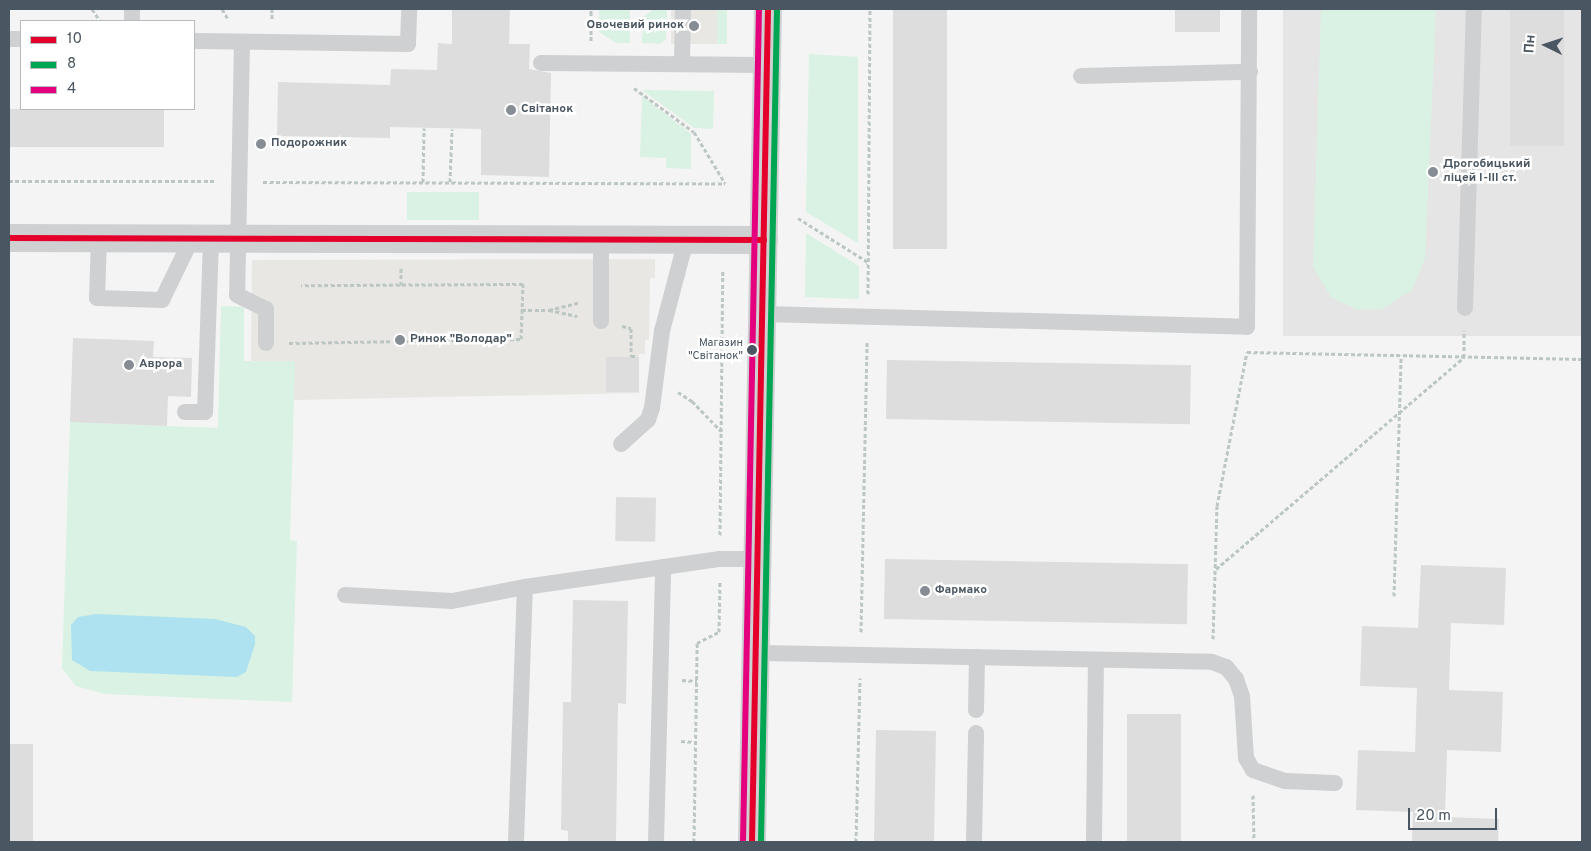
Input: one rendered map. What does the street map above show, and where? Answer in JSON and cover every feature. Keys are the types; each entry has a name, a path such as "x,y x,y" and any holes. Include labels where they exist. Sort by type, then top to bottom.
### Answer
{"street":[{"path":"752,842 764,314 768,9"},
{"path":"9,238 764,240"}],"lane":[{"path":"195,41 408,44 408,9"},
{"path":"682,64 683,9"},
{"path":"764,314 1247,327 1249,9"},
{"path":"1465,308 1474,9"},
{"path":"242,42 237,295 266,309 266,343"},
{"path":"541,63 767,65"},
{"path":"1081,76 1250,72"},
{"path":"99,238 97,298 162,300 202,238"},
{"path":"185,412 205,412 202,238"},
{"path":"601,240 601,321"},
{"path":"621,444 648,420 652,408 662,331 686,240"},
{"path":"345,595 452,601 525,586 662,567 758,559"},
{"path":"656,842 662,567"},
{"path":"516,842 525,586"},
{"path":"756,653 1212,662 1226,666 1236,678 1242,696 1246,758 1253,770 1285,781 1335,783"},
{"path":"976,710 977,658"},
{"path":"1094,842 1096,660"},
{"path":"974,842 976,733"}],"path":[{"path":"92,9 99,20"},
{"path":"590,64 591,9"},
{"path":"856,842 868,262 870,9"},
{"path":"9,181 725,184 694,132 634,87"},
{"path":"423,182 424,128"},
{"path":"450,182 452,129"},
{"path":"798,218 868,262"},
{"path":"266,343 521,339 523,284 301,285"},
{"path":"522,310 549,310 601,297"},
{"path":"1212,662 1217,506 1247,352 1247,327"},
{"path":"1247,352 1582,359"},
{"path":"1394,596 1401,355"},
{"path":"1216,569 1464,356"},
{"path":"1253,770 1254,842"}],"shaded area":[{"name":"Овочевий ринок","path":"671,9 717,9 717,44 671,44"},
{"name":"Дрогобицький ліцей І-ІІІ ст.","path":"1283,9 1582,9 1582,336 1283,336"},
{"name":"Ринок \"Володар\"","path":"655,259 655,278 650,278 649,340 645,340 645,354 639,354 639,393 294,400 294,361 251,361 252,260"}],"green space":[{"path":"599,9 630,9 630,43 616,43 599,32"},
{"path":"654,9 667,9 666,39 660,44 642,43 643,17"},
{"path":"717,9 727,9 727,44 717,44"},
{"path":"1321,9 1436,9 1425,258 1412,290 1382,309 1356,309 1331,297 1313,267"},
{"path":"809,54 858,57 858,243 806,212"},
{"path":"642,90 714,91 713,129 694,128"},
{"path":"642,96 691,134 691,169 666,168 666,158 640,157"},
{"path":"407,192 479,192 479,220 407,220"},
{"path":"806,233 859,266 859,299 805,297"},
{"path":"221,306 244,307 244,361 295,361 290,540 297,541 292,702 105,694 76,686 62,668 70,422 218,428"}],"water":[{"path":"96,614 215,619 246,627 255,636 255,644 246,672 237,677 90,671 72,660 71,625 78,617"}],"building":[{"path":"452,9 510,9 509,44 530,44 529,69 551,73 549,177 481,175 481,129 390,127 390,138 277,136 278,82 390,85 391,69 437,70 438,43 452,44"},
{"path":"893,9 947,9 947,249 893,249"},
{"path":"1175,9 1220,9 1220,32 1175,32"},
{"path":"1510,9 1564,9 1564,146 1510,146"},
{"path":"9,109 164,110 164,147 9,147"},
{"path":"73,338 154,341 153,357 192,358 191,397 168,396 167,426 70,422"},
{"path":"606,357 639,357 639,392 606,392"},
{"path":"887,360 1191,365 1190,424 886,419"},
{"path":"616,497 656,498 655,542 615,541"},
{"path":"885,559 1188,564 1187,624 884,619"},
{"path":"1421,565 1506,568 1504,625 1451,623 1449,690 1503,692 1501,752 1447,750 1445,817 1499,819 1498,842 1412,842 1413,812 1356,810 1358,750 1415,752 1417,688 1360,686 1362,626 1418,628"},
{"path":"573,600 628,601 626,704 618,703 616,842 568,842 568,831 561,830 563,702 571,702"},
{"path":"1127,714 1181,714 1181,842 1127,842"},
{"path":"876,730 936,731 934,842 874,842"},
{"path":"9,744 33,744 33,842 9,842"}],"transit line":[{"name":"4","path":"743,842 759,9"},
{"name":"10","path":"752,842 768,9"},
{"name":"8","path":"761,842 777,9"},
{"name":"10","path":"9,238 764,240"}],"place":[{"name":"Овочевий ринок","path":"694,26"},
{"name":"Світанок","path":"511,110"},
{"name":"Подорожник","path":"261,144"},
{"name":"Дрогобицький ліцей І-ІІІ ст.","path":"1433,172"},
{"name":"Ринок \"Володар\"","path":"400,340"},
{"name":"Магазин \"Світанок\"","path":"752,350"},
{"name":"Аврора","path":"129,365"},
{"name":"Фармако","path":"925,591"}]}
